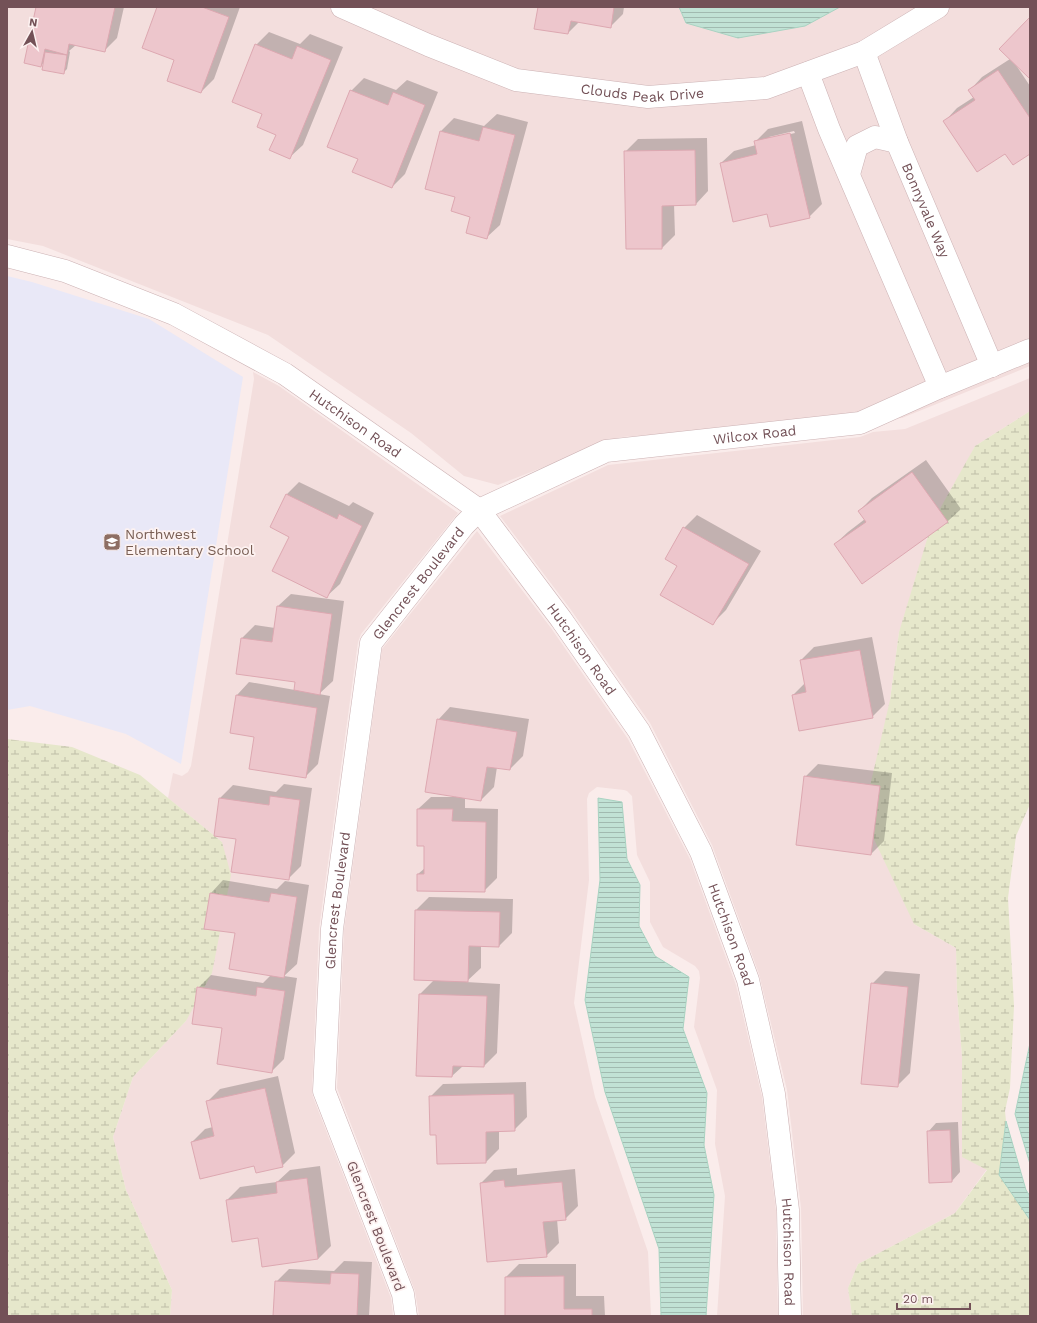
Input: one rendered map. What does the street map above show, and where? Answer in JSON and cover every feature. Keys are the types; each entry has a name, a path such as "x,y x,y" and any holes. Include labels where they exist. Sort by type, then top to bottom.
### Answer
{"street":[{"name":"Clouds Peak Drive","path":"342,7 428,45 516,80 648,97 766,88 864,52 938,7"},
{"name":"Bonnyvale Way","path":"864,52 897,142 992,366"},
{"path":"808,73 829,129 940,387"},
{"path":"849,174 857,146 874,137 897,142"},
{"name":"Hutchison Road","path":"7,256 65,271 174,314 285,374 479,510 561,619 639,731 701,852 748,980 774,1094 788,1210 790,1316"},
{"name":"Wilcox Road","path":"479,510 606,451 860,423 940,387 1030,350"},
{"name":"Glencrest Boulevard","path":"406,1316 403,1294 324,1091 332,929 371,643 464,525 479,510"}],"shaded area":[{"path":"7,7 1030,7 1030,366 902,418 621,437 498,485 464,476 411,433 268,335 43,246 7,239"},
{"path":"679,7 840,7 805,26 738,38 686,23"},
{"name":"Northwest Elementary School","path":"7,276 32,282 149,319 243,377 181,764 126,734 30,706 7,710"},
{"path":"253,372 279,386 458,513 361,634 358,642 319,929 312,1091 313,1097 391,1298 393,1316 170,1316 172,1290 126,1190 113,1137 133,1077 186,1021 222,842 168,798 173,773 182,776 188,772 191,766 254,379"},
{"path":"1030,378 1030,411 975,446 969,458 899,632 890,700 914,924 956,948 957,993 962,1057 987,1169 955,1213 858,1264 848,1288 852,1316 803,1316 801,1208 787,1090 759,974 712,845 650,723 571,610 500,516 608,465 860,437 873,432 905,429"},
{"path":"477,531 551,628 628,739 690,859 736,985 762,1097 776,1211 778,1316 717,1316 725,1196 715,1144 717,1090 694,1027 700,978 699,971 695,966 663,947 650,922 650,882 637,855 632,796 624,790 597,787 589,793 587,799 589,880 574,1003 595,1097 648,1252 651,1316 419,1316 415,1291 337,1088 344,930 382,649"},
{"path":"598,798 622,802 627,859 640,885 639,926 655,956 689,977 683,1029 707,1093 704,1145 714,1195 706,1316 661,1316 659,1249 605,1092 585,1000 600,880"},
{"path":"1030,1043 1030,1164 1015,1114"},
{"path":"1006,1121 1026,1190 1030,1196 1030,1220 999,1175"}],"green space":[{"path":"1030,411 1030,804 1016,836 1008,898 1014,1006 1010,1088 1005,1111 1006,1121 999,1175 1030,1220 1030,1316 852,1316 848,1288 858,1264 955,1213 987,1170 962,1157 962,1057 957,993 956,948 914,924 863,816 890,700 899,632 932,523 975,446"},
{"path":"7,739 72,747 140,775 222,842 231,875 212,973 186,1021 133,1077 113,1137 126,1190 172,1290 170,1316 7,1316"}],"building":[{"path":"36,7 115,7 105,52 69,44 67,55 45,49 41,67 24,63"},
{"path":"157,7 202,7 229,17 201,93 167,81 174,60 142,48"},
{"path":"538,7 614,7 611,28 571,21 568,34 534,29"},
{"path":"1030,17 1030,79 999,49"},
{"path":"255,44 292,59 297,46 331,60 290,159 269,150 276,135 257,127 262,114 232,102"},
{"path":"45,52 67,55 64,74 42,70"},
{"path":"998,70 1030,118 1030,154 1013,165 1005,154 977,172 943,121 975,100 968,90"},
{"path":"350,90 388,105 393,92 425,105 392,188 352,172 358,159 327,147"},
{"path":"483,127 515,135 487,239 466,233 470,217 451,211 455,197 425,189 440,131 479,141"},
{"path":"790,133 810,218 770,227 767,214 733,222 720,163 757,154 754,141"},
{"path":"695,150 696,205 662,206 662,249 626,249 624,151"},
{"path":"912,472 948,522 862,584 834,544 866,522 858,511"},
{"path":"286,494 337,519 339,514 362,526 327,598 272,571 289,537 270,527"},
{"path":"683,527 749,564 713,625 660,595 677,566 665,559"},
{"path":"277,606 332,614 320,695 294,690 295,682 236,674 241,638 272,642"},
{"path":"860,650 873,718 799,731 792,695 806,692 800,660"},
{"path":"236,695 317,708 306,778 249,769 254,737 230,733"},
{"path":"437,719 517,732 510,770 487,767 481,801 425,792"},
{"path":"804,776 880,786 871,855 796,845"},
{"path":"270,796 300,800 289,880 231,872 236,839 214,836 219,798 269,805"},
{"path":"417,809 453,809 452,821 486,822 485,892 417,891 417,874 424,874 424,846 417,846"},
{"path":"210,893 269,902 271,893 297,897 284,978 229,969 235,933 204,929"},
{"path":"415,910 500,912 499,947 469,946 468,982 414,980"},
{"path":"871,983 908,987 898,1087 861,1084"},
{"path":"197,987 256,996 257,987 285,991 272,1073 217,1064 222,1028 192,1024"},
{"path":"419,994 487,996 484,1067 453,1066 452,1077 416,1076"},
{"path":"265,1088 283,1167 256,1173 254,1166 200,1179 191,1142 214,1136 206,1101"},
{"path":"514,1094 515,1131 486,1132 486,1163 437,1164 436,1135 430,1135 429,1096"},
{"path":"950,1130 952,1182 929,1183 927,1131"},
{"path":"307,1178 318,1259 262,1267 258,1238 232,1242 226,1200 277,1193 276,1182"},
{"path":"504,1180 505,1187 562,1182 566,1220 543,1222 547,1257 487,1262 480,1183"},
{"path":"331,1273 359,1274 357,1316 273,1316 275,1281 330,1284"},
{"path":"564,1276 564,1309 592,1309 592,1316 505,1316 505,1277"}],"place":[{"name":"Northwest Elementary School","path":"112,542"}]}
